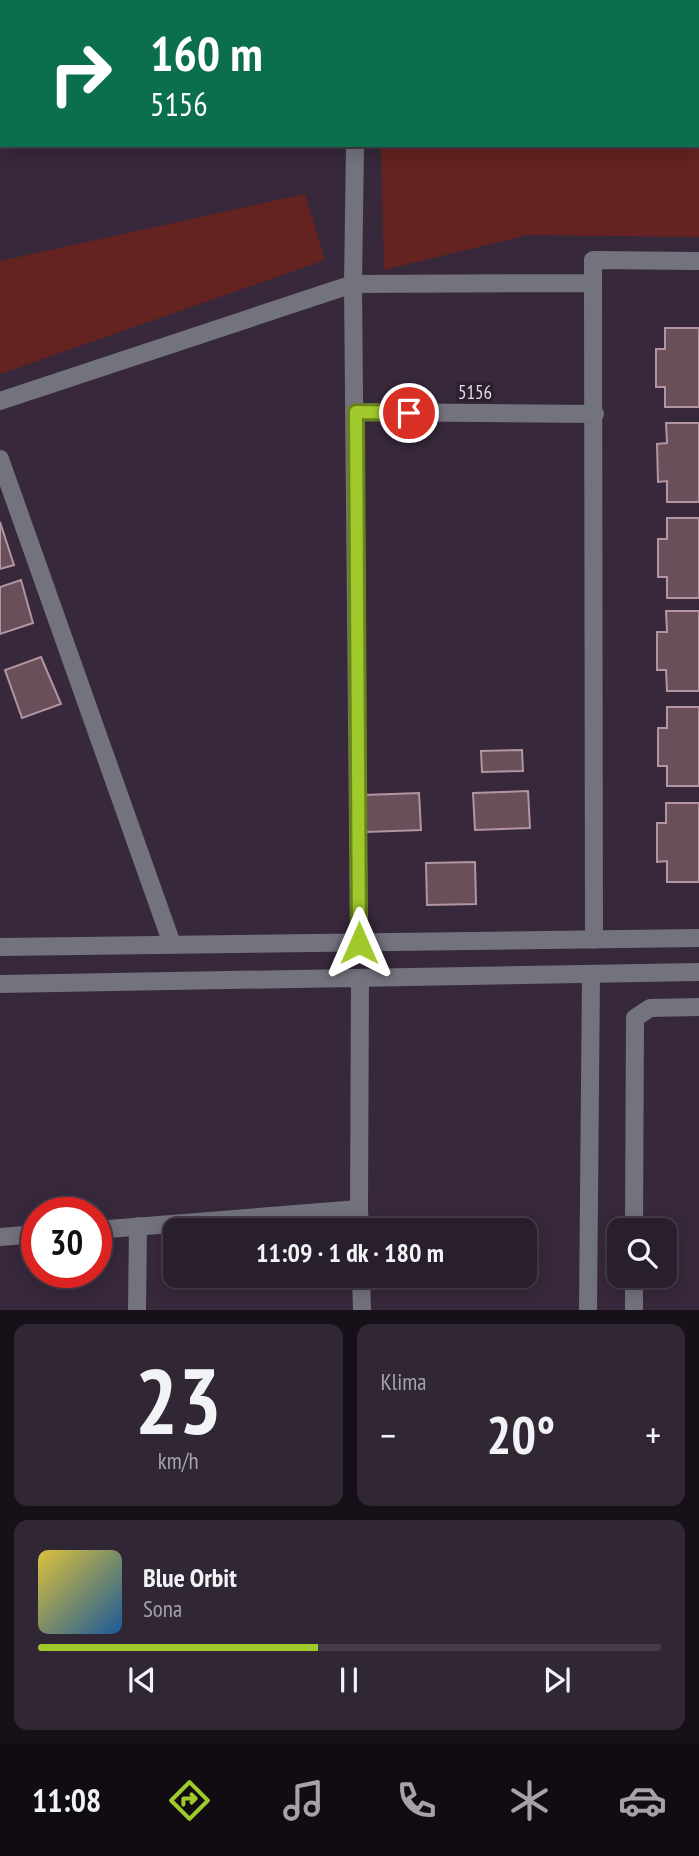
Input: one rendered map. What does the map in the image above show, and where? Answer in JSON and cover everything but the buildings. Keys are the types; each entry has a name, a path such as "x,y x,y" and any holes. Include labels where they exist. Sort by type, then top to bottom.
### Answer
{"street":[{"path":"355,147 353,284 359,943"},
{"path":"594,940 593,260 699,261"},
{"path":"0,401 353,284 593,283"},
{"name":"5156","path":"356,412 595,414"},
{"path":"0,459 172,944"},
{"path":"0,947 699,938"},
{"path":"0,984 699,972"},
{"path":"588,1310 591,974"},
{"path":"359,1218 360,978"},
{"path":"634,1218 635,1018 650,1008 699,1007"},
{"path":"112,1228 359,1209"},
{"path":"137,1310 138,1226"},
{"path":"0,1237 21,1235"},
{"path":"361,1288 362,1310"},
{"path":"634,1288 634,1310"}],"shaded area":[{"path":"381,147 699,147 699,237 527,235 384,270"},
{"path":"305,194 325,260 0,374 0,261"}],"route":[{"path":"359,943 356,412 409,413"}]}
